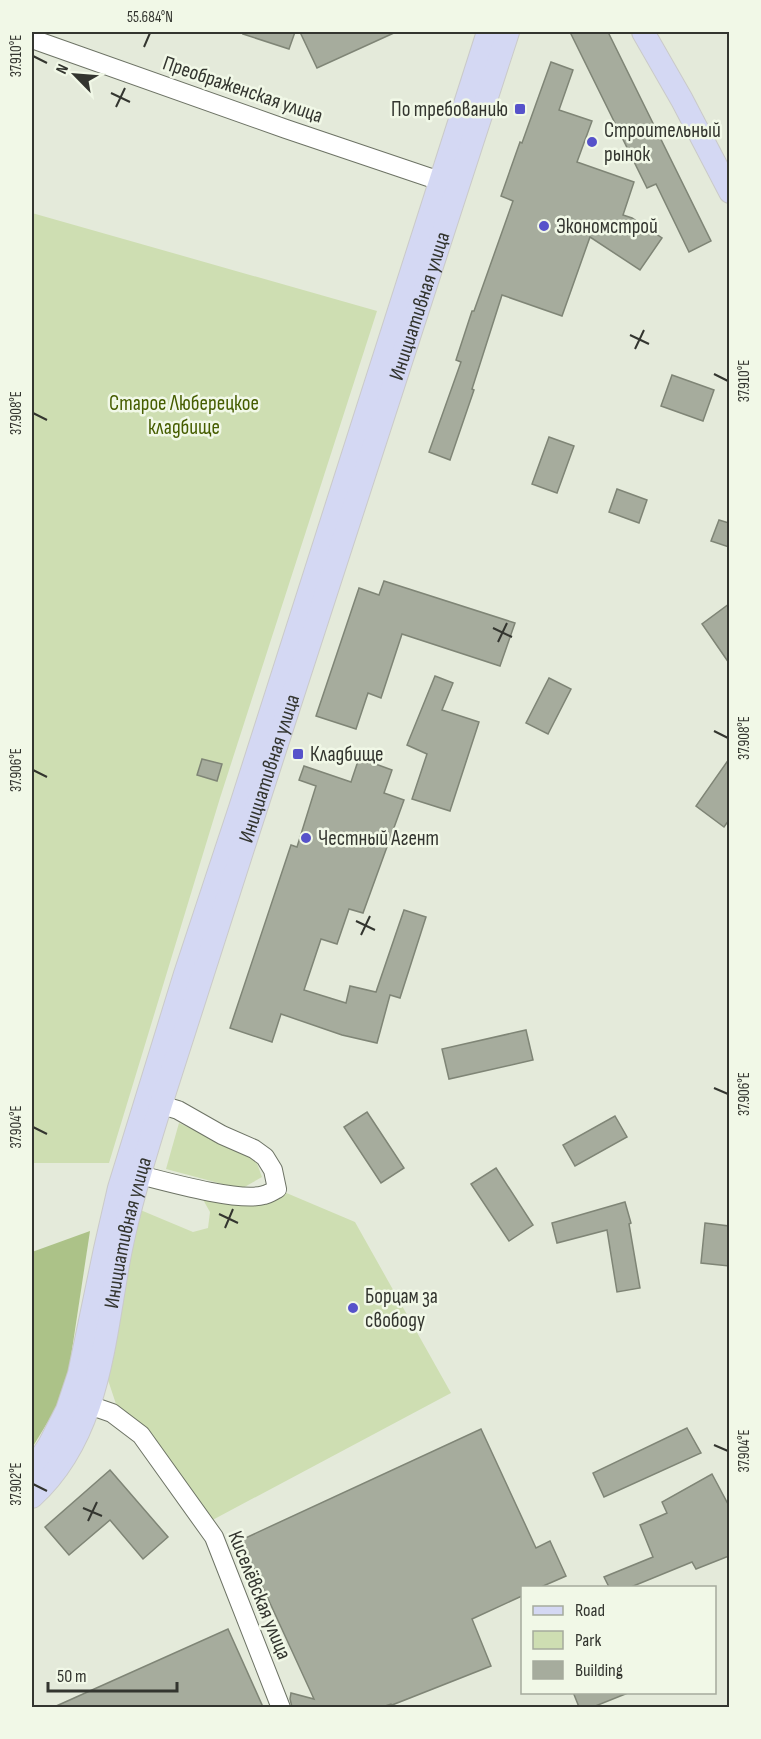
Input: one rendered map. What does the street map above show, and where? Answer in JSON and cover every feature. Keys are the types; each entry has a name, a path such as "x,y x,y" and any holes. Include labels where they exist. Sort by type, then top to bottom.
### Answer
{"main road":[{"name":"Инициативная улица","path":"154,1102 185,974 488,32"},
{"name":"Инициативная улица","path":"32,1471 49,1445 67,1410 79,1374 105,1249 508,32"},
{"path":"643,32 682,100 729,192"},
{"name":"Инициативная улица","path":"32,1497 45,1484 66,1455 85,1418 98,1380 132,1173"}],"street":[{"name":"Преображенская улица","path":"32,39 440,181"},
{"path":"132,1173 243,1197 264,1195 277,1189 273,1170 265,1157 254,1149 222,1135 178,1110 154,1102"},
{"name":"Киселёвская улица","path":"89,1405 112,1413 141,1435 214,1537 281,1707"}],"green space":[{"name":"Старое Люберецкое кладбище","path":"32,213 377,311 220,798 109,1163 32,1163"},
{"path":"179,1123 255,1158 262,1177 241,1189 166,1169"},
{"path":"277,1189 355,1222 451,1393 205,1524 121,1419 106,1374 138,1209 193,1232 208,1228 210,1212 201,1196"},
{"path":"90,1231 68,1376 55,1410 32,1448 32,1252"}],"building":[{"path":"244,32 295,32 289,49 243,34"},
{"path":"300,32 396,32 317,68"},
{"path":"570,32 608,32 711,241 689,252 656,184 647,188"},
{"path":"551,62 573,70 559,110 592,121 577,162 634,182 623,215 632,218 662,238 640,270 590,237 562,316 502,295 472,389 474,390 450,460 429,452 461,362 456,360 472,311 474,311 513,201 501,196"},
{"path":"672,375 714,390 703,421 661,406"},
{"path":"549,437 574,446 557,493 532,484"},
{"path":"617,489 647,500 639,523 609,512"},
{"path":"719,520 729,523 729,547 711,541"},
{"path":"384,581 515,623 500,666 402,634 381,698 368,693 356,729 316,716 359,588 379,595"},
{"path":"729,604 729,663 702,624"},
{"path":"435,676 453,683 442,710 479,722 450,811 412,799 427,754 407,745"},
{"path":"549,678 571,689 548,734 526,723"},
{"path":"359,758 392,770 384,793 404,800 363,913 349,909 337,944 321,939 304,990 346,1003 350,986 376,992 404,910 426,917 400,998 390,995 377,1043 342,1035 281,1014 272,1042 230,1028 291,845 297,847 316,786 299,780 304,766 351,782"},
{"path":"202,759 222,764 217,781 197,775"},
{"path":"729,759 729,820 724,827 696,806"},
{"path":"526,1030 533,1060 449,1079 442,1049"},
{"path":"367,1112 404,1168 381,1183 344,1127"},
{"path":"615,1116 627,1137 575,1166 563,1145"},
{"path":"496,1168 533,1225 509,1241 471,1184"},
{"path":"625,1202 631,1223 629,1224 640,1288 617,1292 607,1230 557,1243 552,1223"},
{"path":"705,1223 729,1226 729,1266 701,1263"},
{"path":"687,1428 701,1453 604,1497 593,1473"},
{"path":"481,1429 536,1548 550,1541 566,1576 543,1586 521,1586 521,1596 472,1619 491,1666 392,1705 292,1707 291,1693 314,1699 241,1540"},
{"path":"110,1470 168,1537 143,1559 110,1520 69,1555 45,1527"},
{"path":"712,1474 729,1506 729,1556 696,1569 692,1562 633,1586 608,1586 604,1577 653,1557 640,1525 667,1513 662,1502"},
{"path":"228,1629 263,1707 54,1707"},
{"path":"574,1694 626,1694 593,1707 579,1707"}],"place":[{"name":"По требованию","path":"520,109"},
{"name":"Строительный рынок","path":"592,142"},
{"name":"Экономстрой","path":"544,226"},
{"name":"Кладбище","path":"298,754"},
{"name":"Честный Агент","path":"306,838"},
{"name":"Борцам за свободу","path":"353,1308"}]}
